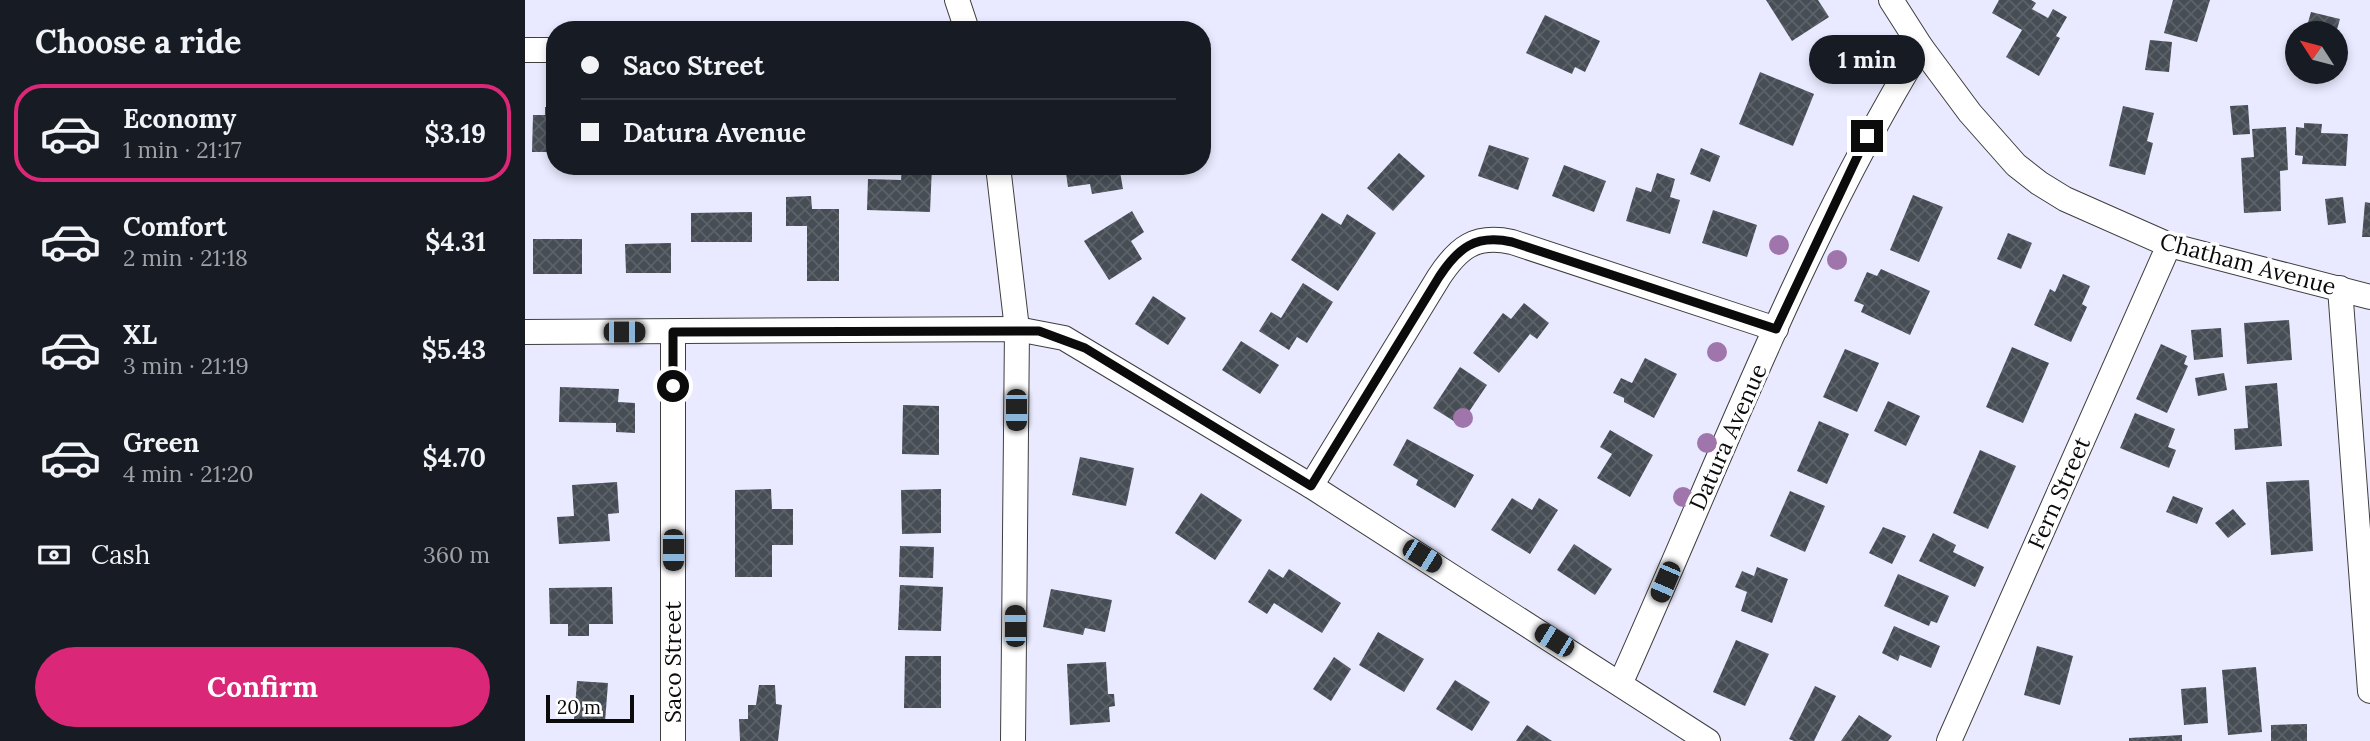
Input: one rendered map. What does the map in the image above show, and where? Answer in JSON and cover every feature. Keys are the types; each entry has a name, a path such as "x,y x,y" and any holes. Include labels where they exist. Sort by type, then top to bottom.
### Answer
{"street":[{"path":"957,0 964,21"},
{"name":"Chatham Avenue","path":"1891,0 1921,47 1999,147 2039,183 2065,199 2169,245 2370,297"},
{"name":"Datura Avenue","path":"1621,682 1776,329 1867,136 1921,47"},
{"path":"525,50 546,50"},
{"path":"999,175 1017,329 1013,741"},
{"path":"1311,486 1444,270 1462,248 1479,240 1512,242 1776,329"},
{"name":"Fern Street","path":"1949,741 2169,245"},
{"path":"2340,288 2370,691"},
{"path":"525,331 1017,329 1064,338 1085,348 1311,486 1621,682 1680,733 1708,741"},
{"name":"Saco Street","path":"673,332 673,741"}],"building":[{"path":"1766,0 1818,0 1829,17 1792,41"},
{"path":"1999,0 2031,0 2036,3 2032,9 2048,18 2053,9 2067,17 2056,36 2060,38 2039,76 2006,57 2022,30 1992,13"},
{"path":"2173,0 2210,0 2197,42 2164,33"},
{"path":"2311,12 2340,19 2339,21 2308,21"},
{"path":"1545,15 1600,41 1585,72 1575,67 1572,74 1526,53"},
{"path":"2150,40 2172,42 2169,72 2145,70"},
{"path":"1760,72 1814,94 1793,146 1739,124"},
{"path":"2248,105 2250,134 2233,135 2230,106"},
{"path":"2123,106 2154,113 2147,141 2153,143 2145,175 2109,166"},
{"path":"546,107 546,152 532,152 533,115 545,115"},
{"path":"2304,123 2322,124 2321,133 2348,134 2346,166 2302,164 2303,156 2295,155 2296,127 2304,128"},
{"path":"2286,127 2288,170 2280,171 2281,211 2244,213 2241,158 2254,157 2252,129"},
{"path":"1489,145 1529,158 1518,190 1478,176"},
{"path":"1701,148 1720,156 1710,182 1690,174"},
{"path":"1399,153 1425,176 1393,211 1367,188"},
{"path":"1564,165 1606,181 1594,212 1552,196"},
{"path":"1657,173 1675,179 1670,197 1680,200 1670,234 1626,221 1636,187 1651,192"},
{"path":"901,175 932,175 930,212 867,210 868,179 901,180"},
{"path":"1066,175 1121,175 1123,189 1092,194 1090,184 1068,187"},
{"path":"1913,195 1943,207 1919,262 1890,250"},
{"path":"811,196 812,209 839,209 839,281 807,281 807,226 786,226 786,197"},
{"path":"2343,197 2346,223 2328,225 2325,199"},
{"path":"2365,202 2370,203 2370,237 2362,237"},
{"path":"1713,210 1757,225 1747,257 1702,243"},
{"path":"1132,211 1144,232 1131,241 1142,259 1109,280 1084,241"},
{"path":"752,212 752,242 691,242 691,213"},
{"path":"1322,213 1341,225 1347,214 1376,233 1338,291 1291,260"},
{"path":"2008,233 2032,243 2021,269 1997,259"},
{"path":"533,239 582,239 582,274 533,274"},
{"path":"671,243 671,273 626,273 625,244"},
{"path":"1881,269 1930,291 1910,335 1861,312 1864,305 1854,301 1867,272 1877,276"},
{"path":"2063,274 2090,286 2082,304 2087,307 2071,342 2034,325 2050,289 2055,292"},
{"path":"1303,283 1333,302 1307,343 1297,337 1289,350 1259,331 1271,312 1281,318"},
{"path":"1153,296 1186,318 1168,345 1135,324"},
{"path":"1524,303 1549,323 1537,339 1530,334 1499,373 1473,353 1503,313 1511,319"},
{"path":"2289,320 2292,360 2247,364 2244,323"},
{"path":"2221,328 2223,357 2194,360 2191,330"},
{"path":"1241,341 1279,365 1260,394 1222,370"},
{"path":"2161,344 2187,356 2184,364 2188,366 2167,413 2136,399"},
{"path":"2012,347 2049,363 2023,423 1986,407"},
{"path":"1845,349 1879,363 1857,412 1823,397"},
{"path":"1645,358 1677,374 1654,418 1613,393 1621,378 1632,383"},
{"path":"1460,367 1487,385 1460,425 1433,408"},
{"path":"2224,373 2227,390 2198,396 2195,378"},
{"path":"2277,383 2282,446 2235,450 2234,429 2248,428 2245,386"},
{"path":"560,387 619,389 618,402 635,403 635,433 616,432 616,423 559,422"},
{"path":"1888,401 1920,416 1906,446 1874,431"},
{"path":"903,405 939,406 939,455 902,454"},
{"path":"2135,413 2175,429 2168,447 2176,450 2169,468 2120,448"},
{"path":"1819,421 1849,434 1827,484 1797,471"},
{"path":"1610,430 1653,455 1630,497 1597,478 1612,454 1600,447"},
{"path":"1407,439 1474,475 1455,508 1416,485 1418,480 1393,465"},
{"path":"1980,450 2016,466 1988,529 1953,513"},
{"path":"1080,457 1134,468 1126,506 1072,495"},
{"path":"2309,480 2313,551 2271,555 2266,482"},
{"path":"617,482 619,513 608,514 610,541 559,544 557,517 574,516 572,485"},
{"path":"771,489 772,509 793,509 793,545 772,545 772,577 735,577 735,490"},
{"path":"941,489 941,533 902,534 901,490"},
{"path":"1790,491 1825,506 1805,552 1770,536"},
{"path":"1201,493 1242,520 1215,560 1175,533"},
{"path":"2173,496 2203,508 2197,524 2166,512"},
{"path":"1512,498 1532,510 1539,498 1558,510 1530,554 1491,530"},
{"path":"2233,509 2246,524 2228,538 2215,523"},
{"path":"1883,527 1906,536 1892,564 1869,553"},
{"path":"1933,533 1956,545 1953,552 1984,567 1975,587 1919,561"},
{"path":"1574,544 1612,569 1595,595 1557,570"},
{"path":"900,546 934,547 933,578 899,577"},
{"path":"1757,567 1788,579 1772,623 1741,611 1747,592 1735,587 1742,571 1754,576"},
{"path":"1269,569 1283,578 1289,569 1341,603 1322,633 1274,603 1267,614 1248,602"},
{"path":"1898,574 1949,596 1937,623 1931,621 1929,626 1884,606"},
{"path":"900,585 943,587 941,631 898,630"},
{"path":"612,587 613,624 589,624 589,636 568,636 568,624 550,624 549,588"},
{"path":"1051,589 1112,600 1105,632 1085,628 1083,635 1043,627"},
{"path":"1894,626 1940,646 1931,668 1900,655 1898,661 1882,653"},
{"path":"1378,632 1424,659 1404,692 1359,665"},
{"path":"1736,640 1769,654 1745,706 1713,692"},
{"path":"2037,646 2073,656 2060,705 2024,695"},
{"path":"905,656 941,656 941,708 904,708"},
{"path":"1334,657 1351,669 1331,701 1313,689"},
{"path":"1106,662 1108,694 1114,694 1115,706 1109,707 1110,722 1070,725 1067,664"},
{"path":"2256,667 2262,732 2228,735 2222,670"},
{"path":"1455,680 1490,702 1472,731 1436,709"},
{"path":"577,681 608,683 605,722 574,720"},
{"path":"759,685 775,685 776,704 782,705 778,741 740,741 739,719 748,719 748,705 756,705"},
{"path":"1815,686 1836,696 1814,741 1789,739"},
{"path":"2206,687 2208,723 2184,725 2181,689"},
{"path":"1859,715 1892,736 1888,741 1841,741"},
{"path":"2307,724 2307,741 2271,741 2271,725"},
{"path":"1527,725 1552,741 1516,741"},
{"path":"2182,735 2182,741 2129,741 2129,738"}],"route":[{"path":"673,386 673,332 1039,331 1064,338 1085,348 1311,486 1439,277 1455,254 1469,243 1489,238 1512,242 1776,329 1867,136"}]}
